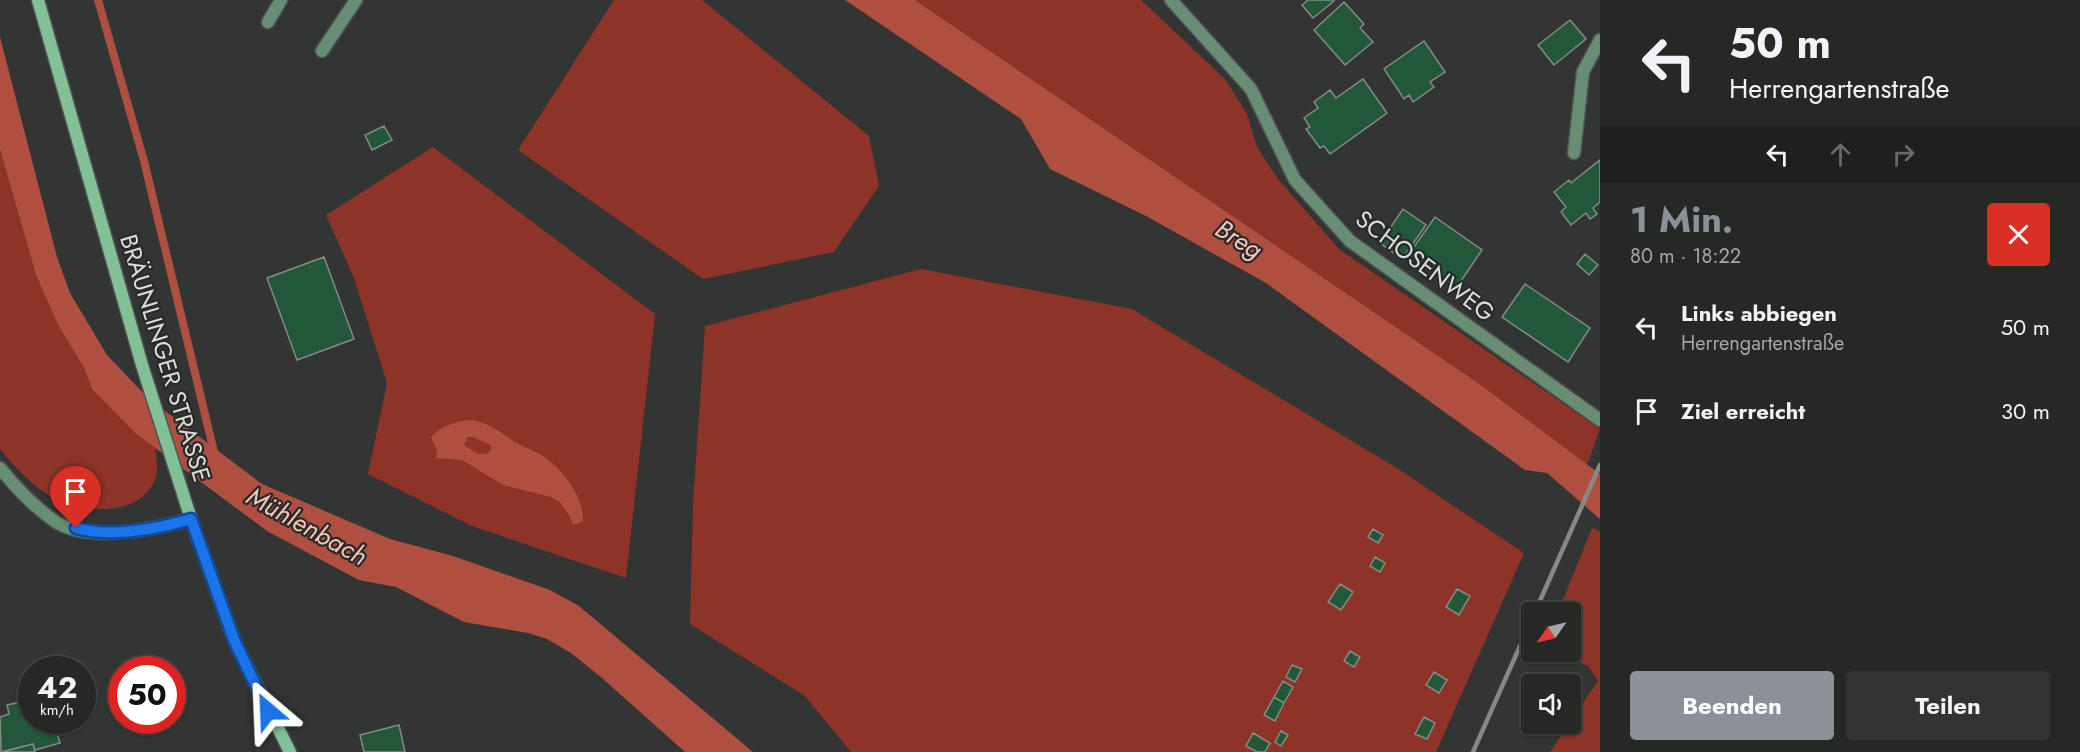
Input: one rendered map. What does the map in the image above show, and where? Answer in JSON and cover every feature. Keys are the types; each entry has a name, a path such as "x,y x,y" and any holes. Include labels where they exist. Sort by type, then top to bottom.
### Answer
{"main road":[{"name":"BRÄUNLINGER STRASSE","path":"38,0 142,365 191,519 234,640 290,752"}],"street":[{"path":"267,22 281,0"},
{"path":"322,51 356,0"},
{"name":"SCHOSENWEG","path":"1171,0 1251,89 1294,180 1350,241 1600,420"},
{"path":"1574,153 1583,72 1600,40"},
{"path":"0,468 18,490 58,523 93,533 171,525 191,519"}],"shaded area":[{"path":"614,0 702,0 869,136 879,186 834,252 703,279 518,150"},
{"path":"915,0 1141,0 1226,80 1247,114 1257,147 1278,179 1339,249 1600,429 1587,465 1481,385"},
{"path":"433,147 655,314 626,578 472,526 368,474 387,383 354,278 326,215"},
{"path":"0,150 36,275 58,325 84,368 92,389 135,433 155,447 157,467 155,479 148,492 137,501 108,509 92,509 62,502 29,481 0,449"},
{"path":"921,269 1132,309 1397,468 1524,553 1436,752 851,752 805,696 690,624 693,504 705,326"},
{"path":"1592,528 1600,531 1600,752 1550,752 1562,734 1581,734 1581,706 1598,681 1588,666 1579,662 1581,602 1562,602"}],"water":[{"name":"Breg","path":"845,0 915,0 1481,385 1600,474 1600,519 1547,473 1525,470 1266,283 1146,216 1050,169 1021,119"},
{"name":"Mühlenbach","path":"0,37 57,257 70,293 107,355 148,398 262,484 390,539 453,556 550,590 579,606 753,752 685,752 602,678 571,653 547,639 528,633 464,622 396,587 359,580 267,531 135,433 92,389 84,368 58,325 36,275 0,150"},
{"path":"471,420 493,427 553,464 572,486 580,503 583,521 573,525 560,502 551,497 503,485 462,460 436,458 437,451 431,437 444,427","holes":["468,437 489,444 492,448 487,454 478,454 464,445"]}],"building":[{"path":"1308,0 1334,1 1313,18 1302,5"},
{"path":"1344,2 1364,24 1360,28 1373,42 1345,65 1314,30"},
{"path":"1570,20 1586,39 1554,65 1538,45"},
{"path":"1424,41 1445,72 1430,82 1434,87 1413,102 1409,95 1404,99 1384,69"},
{"path":"1363,79 1387,113 1330,154 1324,146 1320,148 1306,129 1310,127 1304,118 1318,108 1314,102 1330,90 1336,98"},
{"path":"384,126 392,140 372,150 365,135"},
{"path":"1600,160 1600,202 1593,208 1597,214 1590,219 1586,213 1571,225 1561,212 1566,207 1554,192 1569,180 1571,183"},
{"path":"1403,209 1426,225 1402,259 1380,243"},
{"path":"1435,217 1482,250 1457,287 1409,254"},
{"path":"1585,254 1598,265 1589,275 1577,264"},
{"path":"324,257 354,339 297,360 267,278"},
{"path":"1525,284 1590,328 1568,362 1502,317"},
{"path":"1373,529 1383,535 1378,543 1368,537"},
{"path":"1375,557 1385,563 1380,572 1370,566"},
{"path":"1340,584 1353,592 1341,610 1328,602"},
{"path":"1457,589 1470,596 1459,615 1446,607"},
{"path":"1350,651 1360,657 1354,667 1344,661"},
{"path":"1292,665 1302,669 1295,682 1286,677"},
{"path":"1434,672 1447,680 1439,693 1426,685"},
{"path":"1283,681 1293,687 1284,703 1274,697"},
{"path":"1274,697 1284,703 1275,721 1264,715"},
{"path":"18,702 18,734 57,734 60,743 35,750 33,744 1,752 0,717 9,714 7,705"},
{"path":"1424,717 1435,723 1427,739 1415,734"},
{"path":"399,725 405,752 364,752 360,735"},
{"path":"1281,731 1288,735 1281,746 1275,742"},
{"path":"1253,733 1270,743 1265,752 1257,752 1246,746"},
{"path":"33,744 35,752 2,752"}],"waterway":[{"path":"98,0 144,161 215,456"}],"railway":[{"path":"1539,602 1600,465"},
{"path":"1473,752 1521,644"}],"route":[{"path":"76,528 93,533 171,525 191,519 234,640 268,711"}]}
